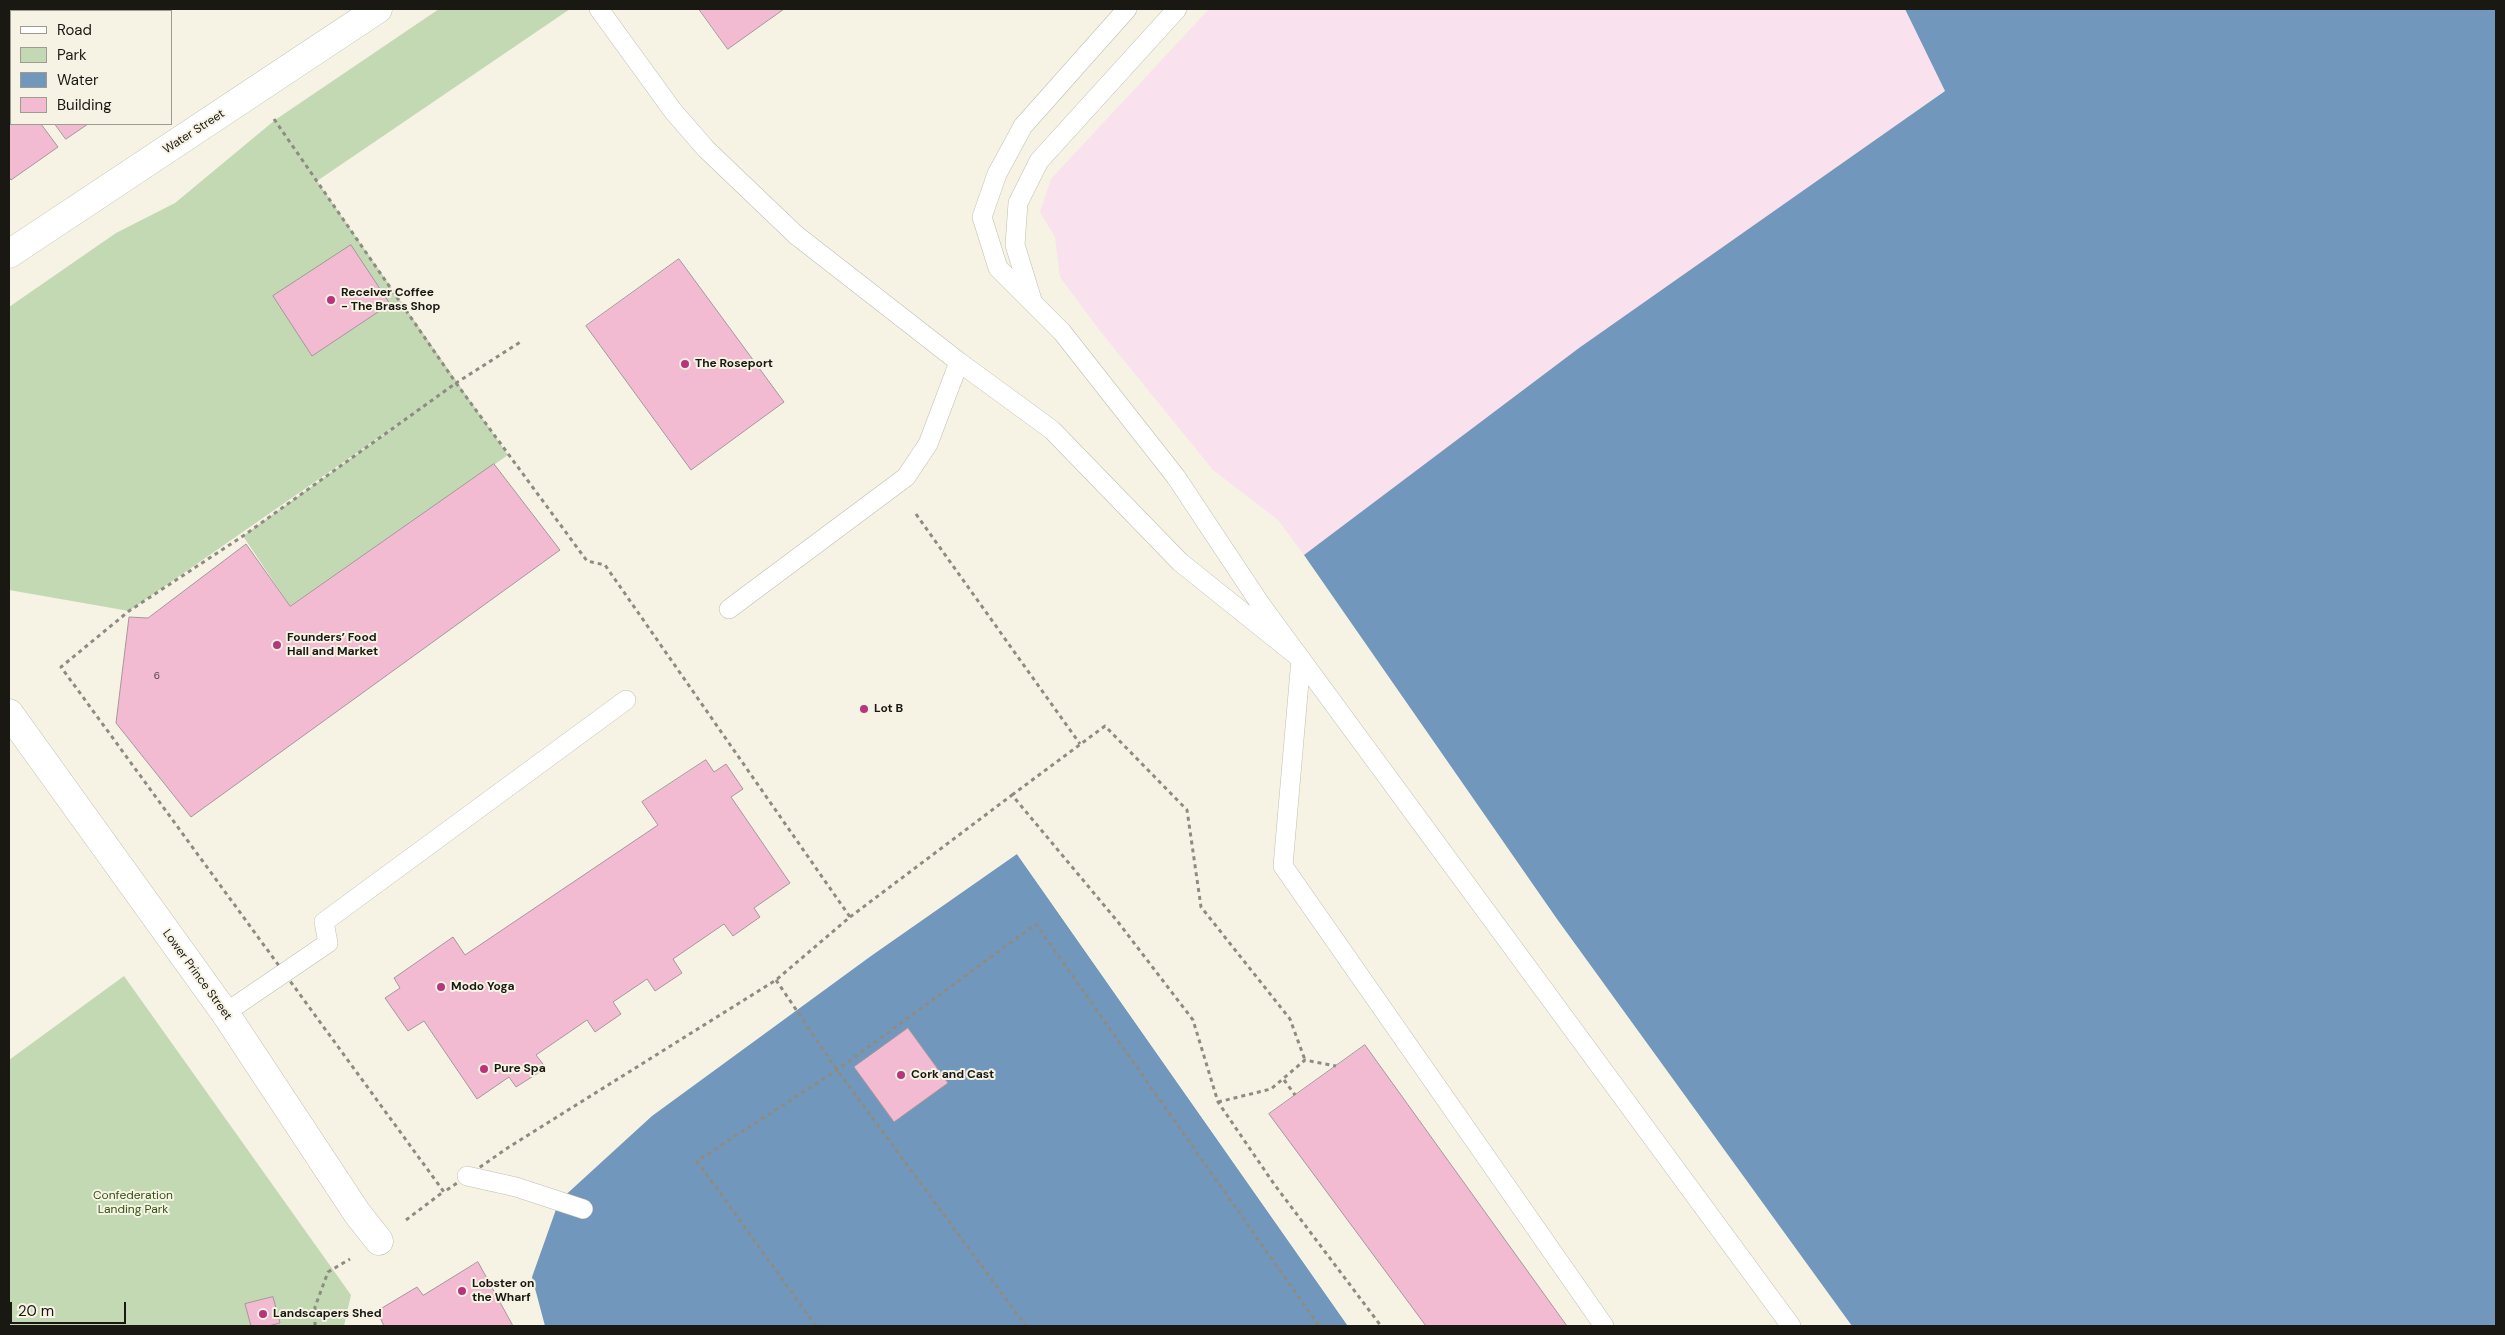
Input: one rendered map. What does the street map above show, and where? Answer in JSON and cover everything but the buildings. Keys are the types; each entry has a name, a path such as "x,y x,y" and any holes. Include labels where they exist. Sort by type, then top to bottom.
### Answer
{"street":[{"name":"Water Street","path":"9,254 378,9"},
{"name":"Lower Prince Street","path":"9,713 226,1013 357,1213 379,1241"}],"lane":[{"path":"599,9 673,111 706,149 796,235 960,362 1052,430 1180,562 1301,659"},
{"path":"1127,9 1023,126 997,174 982,217 998,268 1062,332 1176,477 1261,605 1790,1326"},
{"path":"1033,304 1015,246 1018,203 1039,161 1177,9"},
{"path":"729,609 906,477 928,444 960,362"},
{"path":"1301,659 1282,866 1604,1326"},
{"path":"226,1013 328,943 324,922 626,700"},
{"path":"467,1176 516,1186 583,1209"}],"path":[{"path":"255,92 456,383 522,341"},
{"path":"916,514 1080,744"},
{"path":"850,917 1105,726 1187,810 1201,907 1290,1020 1305,1060"},
{"path":"1012,795 1118,922 1193,1020 1218,1102 1274,1184 1381,1326"},
{"path":"816,1326 697,1161 837,1070 1036,924 1319,1326"},
{"path":"776,980 837,1070 1026,1326"},
{"path":"1305,1060 1336,1066"},
{"path":"1218,1102 1271,1089 1284,1080 1305,1060"},
{"path":"1284,1080 1295,1095"},
{"path":"315,1326 315,1307 328,1272"}],"shaded area":[{"path":"1209,9 1905,9 1945,90 1304,555 1278,520 1213,470 1100,331 1060,277 1055,237 1040,212 1051,179"}],"green space":[{"path":"439,9 570,9 317,181 508,455 290,606 243,536 414,413 129,611 9,590 9,307 116,233 175,203 275,120"},
{"name":"Confederation Landing Park","path":"124,976 351,1295 344,1326 9,1326 9,1060"}],"water":[{"path":"1905,9 2496,9 2496,1326 1852,1326 1557,919 1304,555 1579,348 1945,91"},
{"path":"1017,854 1348,1326 545,1326 532,1277 559,1201 652,1116 871,956"}],"pier":[{"path":"1020,853 1350,1326 1348,1326 1017,854"}],"place":[{"name":"Receiver Coffee - The Brass Shop","path":"331,300"},
{"name":"The Roseport","path":"685,364"},
{"name":"Founders’ Food Hall and Market","path":"277,645"},
{"name":"Lot B","path":"864,709"},
{"name":"Modo Yoga","path":"441,987"},
{"name":"Pure Spa","path":"484,1069"},
{"name":"Cork and Cast","path":"901,1075"},
{"name":"Lobster on the Wharf","path":"462,1291"},
{"name":"Landscapers Shed","path":"263,1314"}]}
